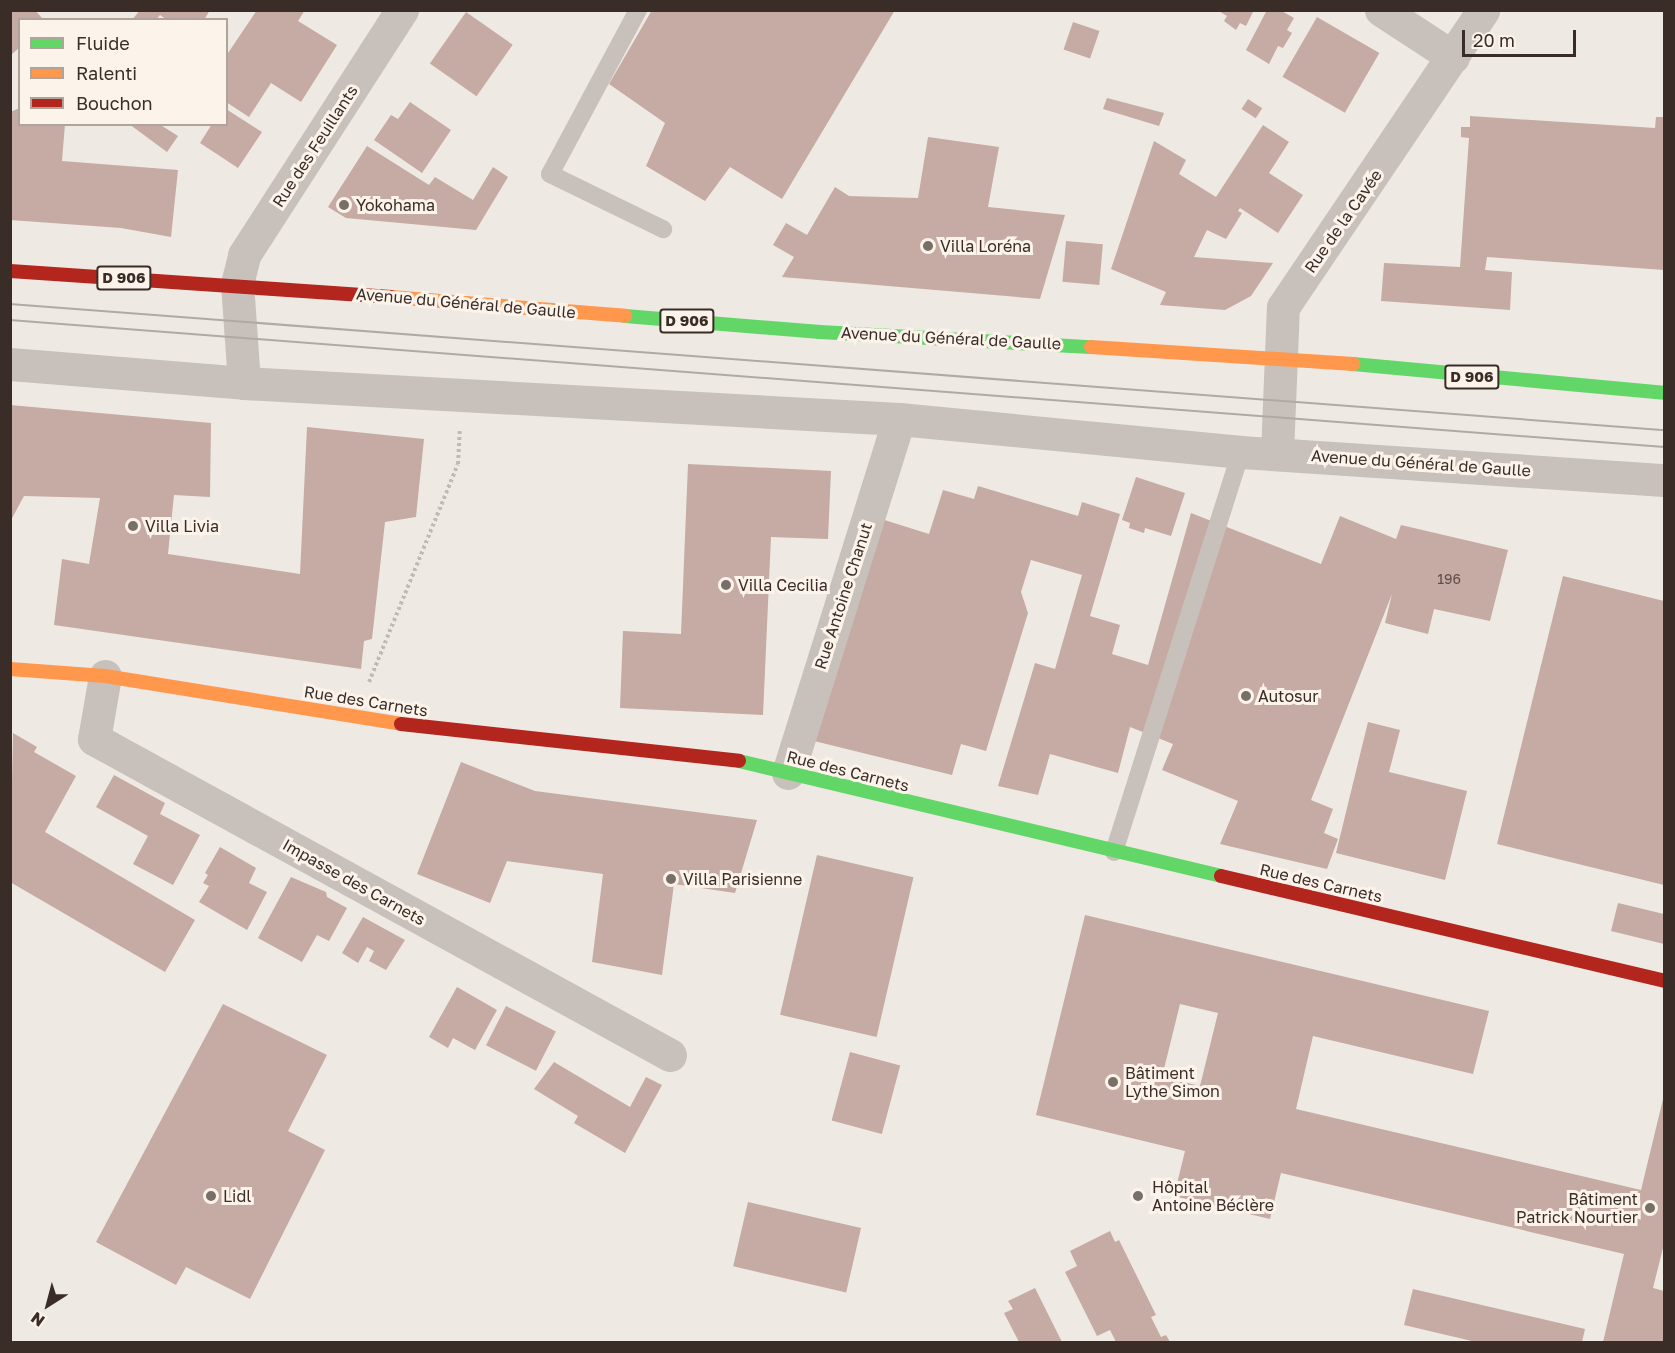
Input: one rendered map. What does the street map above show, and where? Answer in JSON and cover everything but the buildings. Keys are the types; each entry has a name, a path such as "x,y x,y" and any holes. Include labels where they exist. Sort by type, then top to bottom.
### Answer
{"street":[{"name":"Rue des Feuillants","path":"237,284 244,255 402,10"},
{"path":"1381,10 1453,57"},
{"name":"Rue de la Cavée","path":"1277,454 1283,307 1483,10"},
{"name":"Avenue du Général de Gaulle","path":"10,271 237,284 820,332 1280,357 1665,393"},
{"path":"237,284 244,383"},
{"name":"Avenue du Général de Gaulle","path":"10,364 244,383 899,419 1240,452 1665,480"},
{"name":"Rue Antoine Chanut","path":"788,773 899,419"},
{"name":"Rue des Carnets","path":"10,669 105,676 356,717 731,759 1114,852 1665,981"},
{"name":"Impasse des Carnets","path":"105,676 94,739 670,1055"}],"lane":[{"path":"638,10 550,174 663,229"},
{"path":"1114,852 1240,452"}],"path":[{"path":"356,717 458,464 462,395"}],"tram line":[{"path":"10,304 1664,430"},
{"path":"10,320 1664,447"}],"traffic: fast":[{"path":"625,316 820,332 1091,347"},
{"path":"1353,364 1664,393"},
{"path":"739,761 1221,876"}],"traffic: slow":[{"path":"391,297 625,316"},
{"path":"1091,347 1353,364"},
{"path":"10,669 105,676 401,724"}],"traffic: jam":[{"path":"10,271 391,297"},
{"path":"401,724 739,761"},
{"path":"1221,876 1664,981"}],"place":[{"name":"Yokohama","path":"344,205"},
{"name":"Villa Loréna","path":"928,246"},
{"name":"Villa Livia","path":"133,526"},
{"name":"Villa Cecilia","path":"726,585"},
{"name":"Autosur","path":"1246,696"},
{"name":"Villa Parisienne","path":"671,879"},
{"name":"Bâtiment Lythe Simon","path":"1113,1082"},
{"name":"Lidl","path":"211,1196"},
{"name":"Hôpital Antoine Béclère","path":"1138,1196"},
{"name":"Bâtiment Patrick Nourtier","path":"1650,1208"}]}
